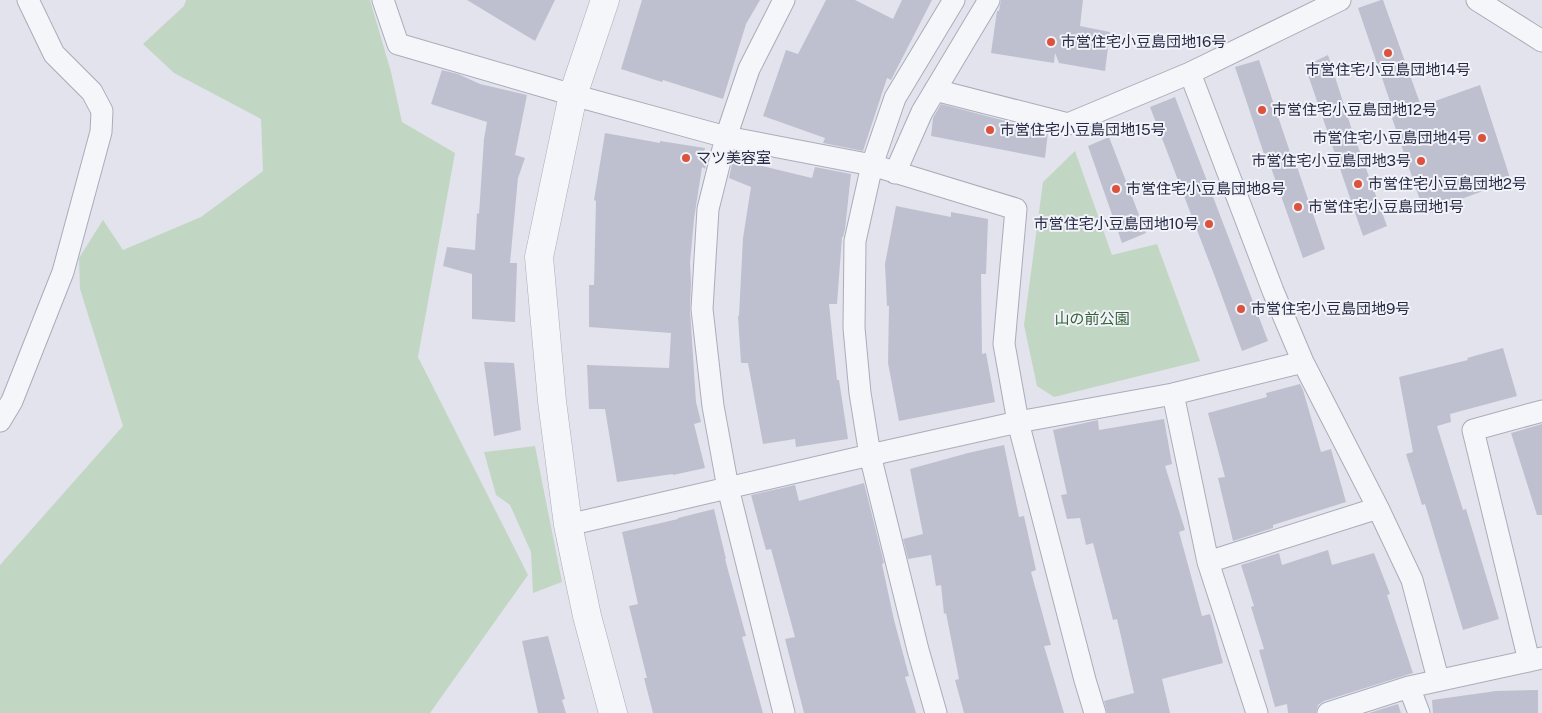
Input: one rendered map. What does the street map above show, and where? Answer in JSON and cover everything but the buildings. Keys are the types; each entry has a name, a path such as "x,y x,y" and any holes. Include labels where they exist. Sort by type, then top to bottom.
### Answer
{"street":[{"path":"0,421 12,401 63,272 101,132 102,112 92,92 54,54 28,0"},
{"path":"384,0 398,44 726,137 872,165 1016,209 1004,344 1018,422 1095,713"},
{"path":"605,0 573,95 539,257 552,401 568,525 587,616 613,713"},
{"path":"784,0 749,69 726,137 708,208 702,309 713,406 728,488 784,713"},
{"path":"936,713 918,650 870,455 860,393 854,328 855,242 872,165 895,98 954,0"},
{"path":"896,172 922,112 989,0"},
{"path":"934,90 1068,124 1190,73 1340,0"},
{"path":"1478,0 1542,41"},
{"path":"1190,73 1273,290 1303,362 1378,508 1412,580 1438,679"},
{"path":"568,525 1018,422 1173,394 1303,362"},
{"path":"1173,394 1208,562 1257,713"},
{"path":"1328,713 1438,679 1536,660 1473,430 1542,411"},
{"path":"1208,562 1378,508"},
{"path":"1409,687 1419,713"}],"green space":[{"path":"186,0 370,0 391,72 402,122 455,153 418,357 528,575 430,713 0,713 0,565 123,426 80,289 79,258 103,220 123,250 201,217 263,171 261,119 174,73 143,44 184,6"},
{"name":"山の前公園","path":"1075,151 1112,255 1157,244 1200,361 1054,397 1037,386 1024,325 1043,182"},
{"path":"535,446 562,582 533,593 531,552 510,505 496,495 484,452"}],"place":[{"name":"市営住宅小豆島団地16号","path":"1051,42"},
{"name":"市営住宅小豆島団地14号","path":"1388,53"},
{"name":"市営住宅小豆島団地12号","path":"1262,110"},
{"name":"市営住宅小豆島団地15号","path":"990,130"},
{"name":"市営住宅小豆島団地4号","path":"1482,138"},
{"name":"マツ美容室","path":"686,158"},
{"name":"市営住宅小豆島団地3号","path":"1421,161"},
{"name":"市営住宅小豆島団地2号","path":"1358,184"},
{"name":"市営住宅小豆島団地8号","path":"1116,189"},
{"name":"市営住宅小豆島団地1号","path":"1298,207"},
{"name":"市営住宅小豆島団地10号","path":"1209,224"},
{"name":"市営住宅小豆島団地9号","path":"1241,309"}]}
